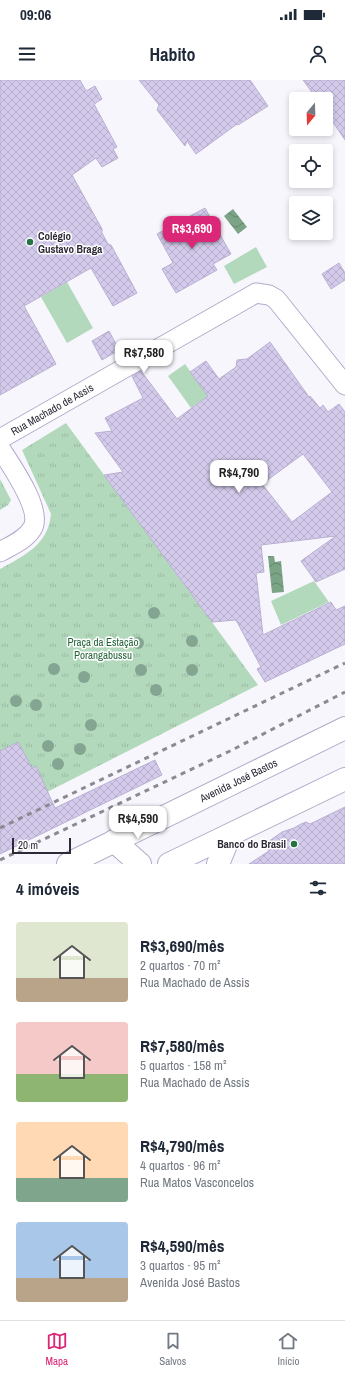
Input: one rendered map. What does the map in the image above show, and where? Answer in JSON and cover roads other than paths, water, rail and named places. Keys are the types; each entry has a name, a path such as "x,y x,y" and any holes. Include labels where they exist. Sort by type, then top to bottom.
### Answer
{"main road":[{"name":"Avenida José Bastos","path":"68,864 345,728"},
{"path":"170,864 345,779"},
{"path":"218,864 230,835"},
{"path":"114,841 140,864"}],"street":[{"name":"Rua Machado de Assis","path":"0,438 256,293 269,294 276,299 345,385"},
{"path":"0,448 27,493 35,511 34,527 23,539 0,552"}],"water":[{"path":"233,209 247,227 238,234 224,216"},
{"path":"268,556 274,556 275,562 281,561 284,592 272,593"}],"railway":[{"path":"0,828 345,663"},
{"path":"0,860 230,751 345,692"}],"place":[{"name":"Colégio Gustavo Braga","path":"30,242"},
{"name":"Banco do Brasil","path":"294,844"}],"park label":[{"name":"Praça da Estação Porangabussu","path":"103,648"}]}
